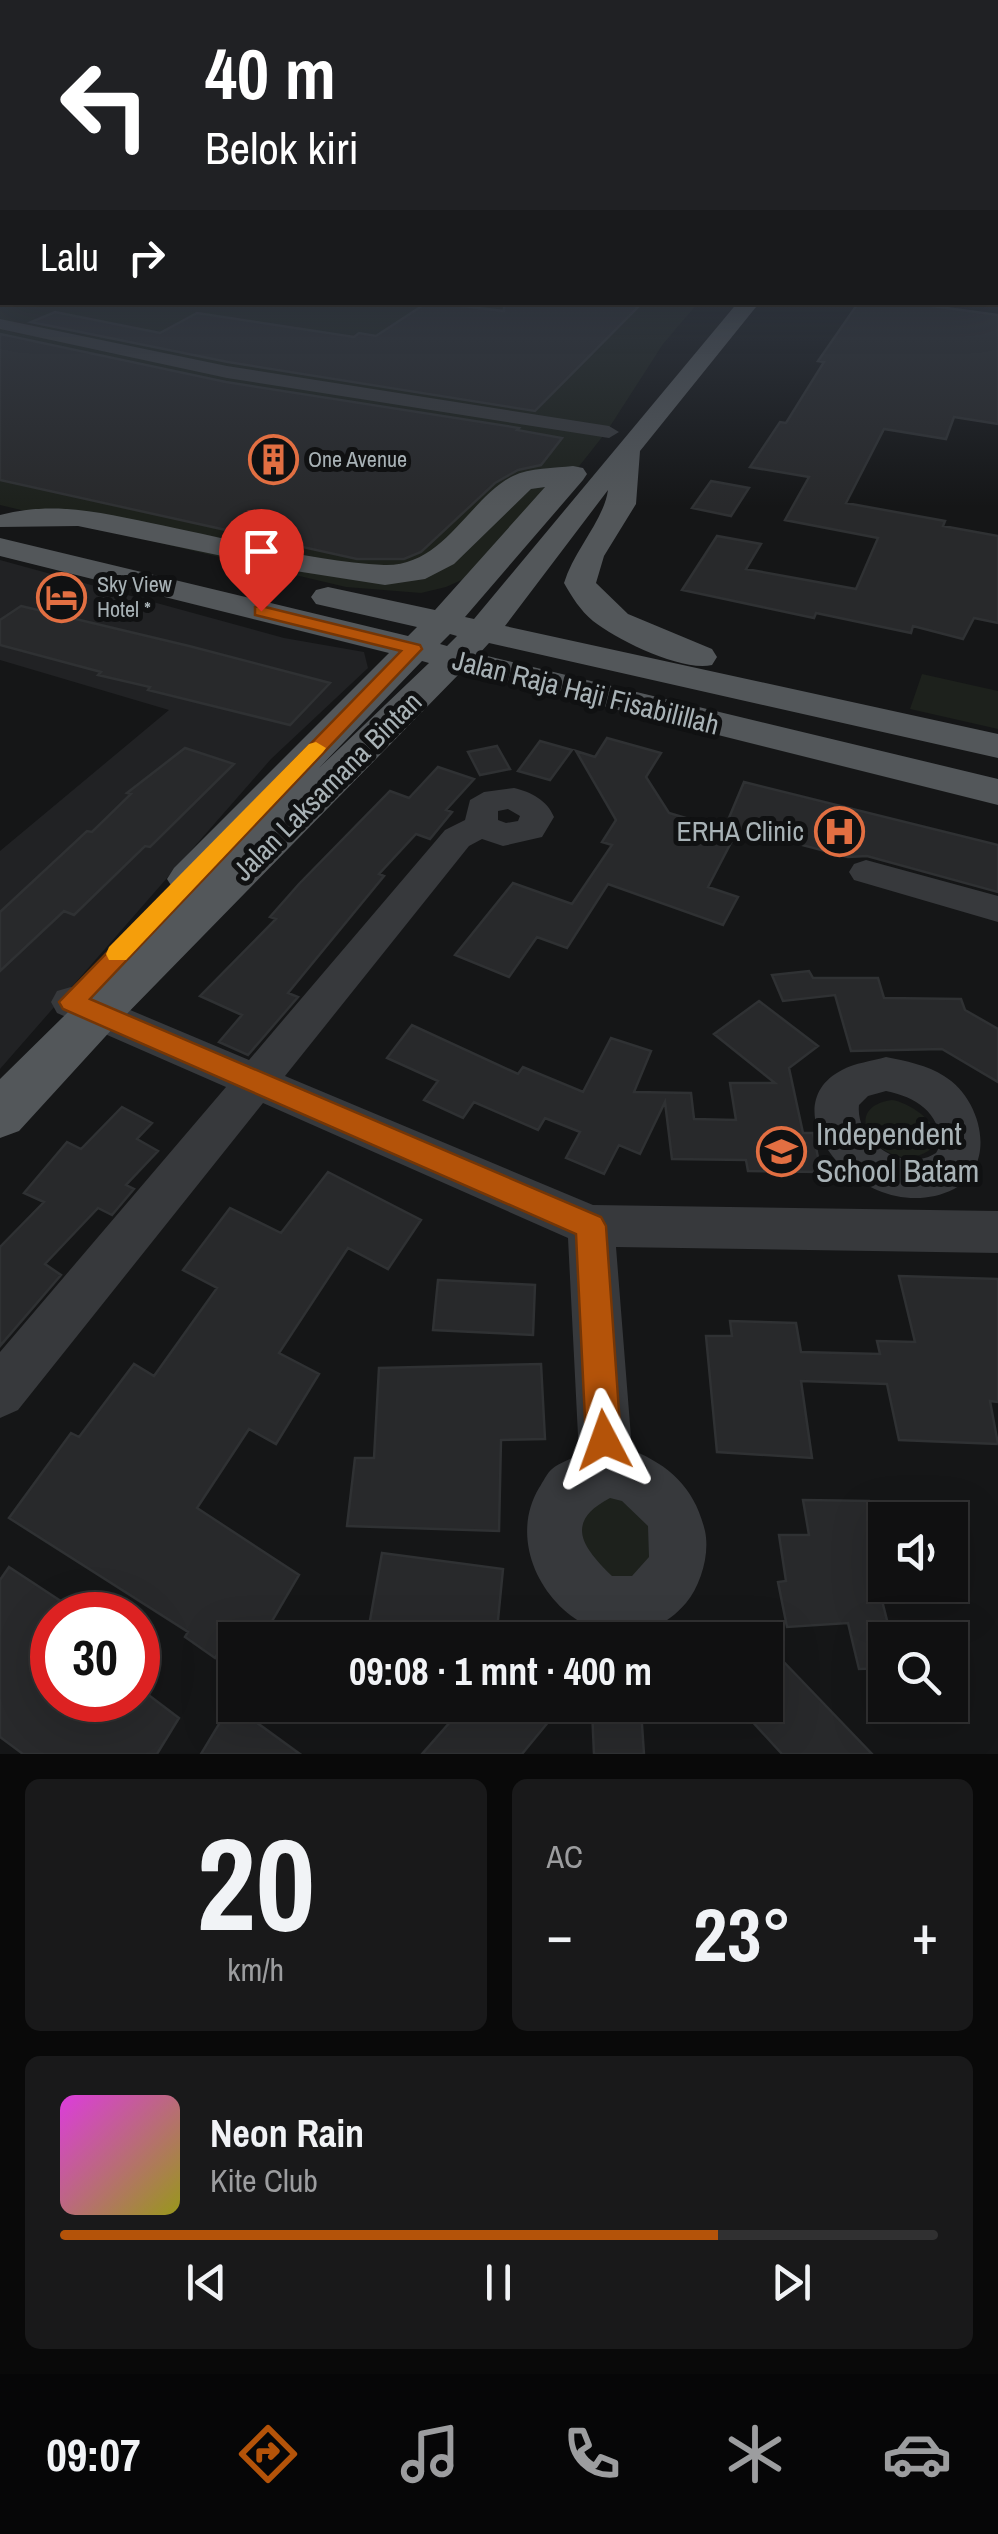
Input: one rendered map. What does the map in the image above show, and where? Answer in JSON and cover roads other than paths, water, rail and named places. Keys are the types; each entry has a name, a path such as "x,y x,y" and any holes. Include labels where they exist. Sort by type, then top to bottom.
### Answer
{"main road":[{"name":"Jalan Laksamana Bintan","path":"0,1073 84,1007 419,696 482,631 694,343"},
{"name":"Jalan Laksamana Bintan","path":"0,1115 84,1007 413,649 443,622 572,474 619,441 711,343"},
{"path":"619,441 621,504 588,556 580,583 588,599 604,615 634,631 811,702"},
{"path":"4,529 34,515 78,517 385,576 414,572 444,558 522,482 572,474"},
{"name":"Jalan Raja Haji Fisabilillah","path":"4,529 811,702 998,746"},
{"name":"Jalan Raja Haji Fisabilillah","path":"4,529 413,649 998,792"}],"street":[{"path":"82,343 170,363 619,441"},
{"path":"0,1392 456,838 481,825"},
{"path":"866,872 998,910"},
{"path":"84,1007 591,1226 998,1232"},
{"path":"915,1180 922,1228"},
{"path":"591,1226 607,1470"}],"place":[{"name":"One Avenue","path":"273,459"},
{"name":"Sky View Hotel *","path":"62,597"},
{"name":"ERHA Clinic","path":"839,831"},
{"name":"Independent School Batam","path":"781,1152"}]}
